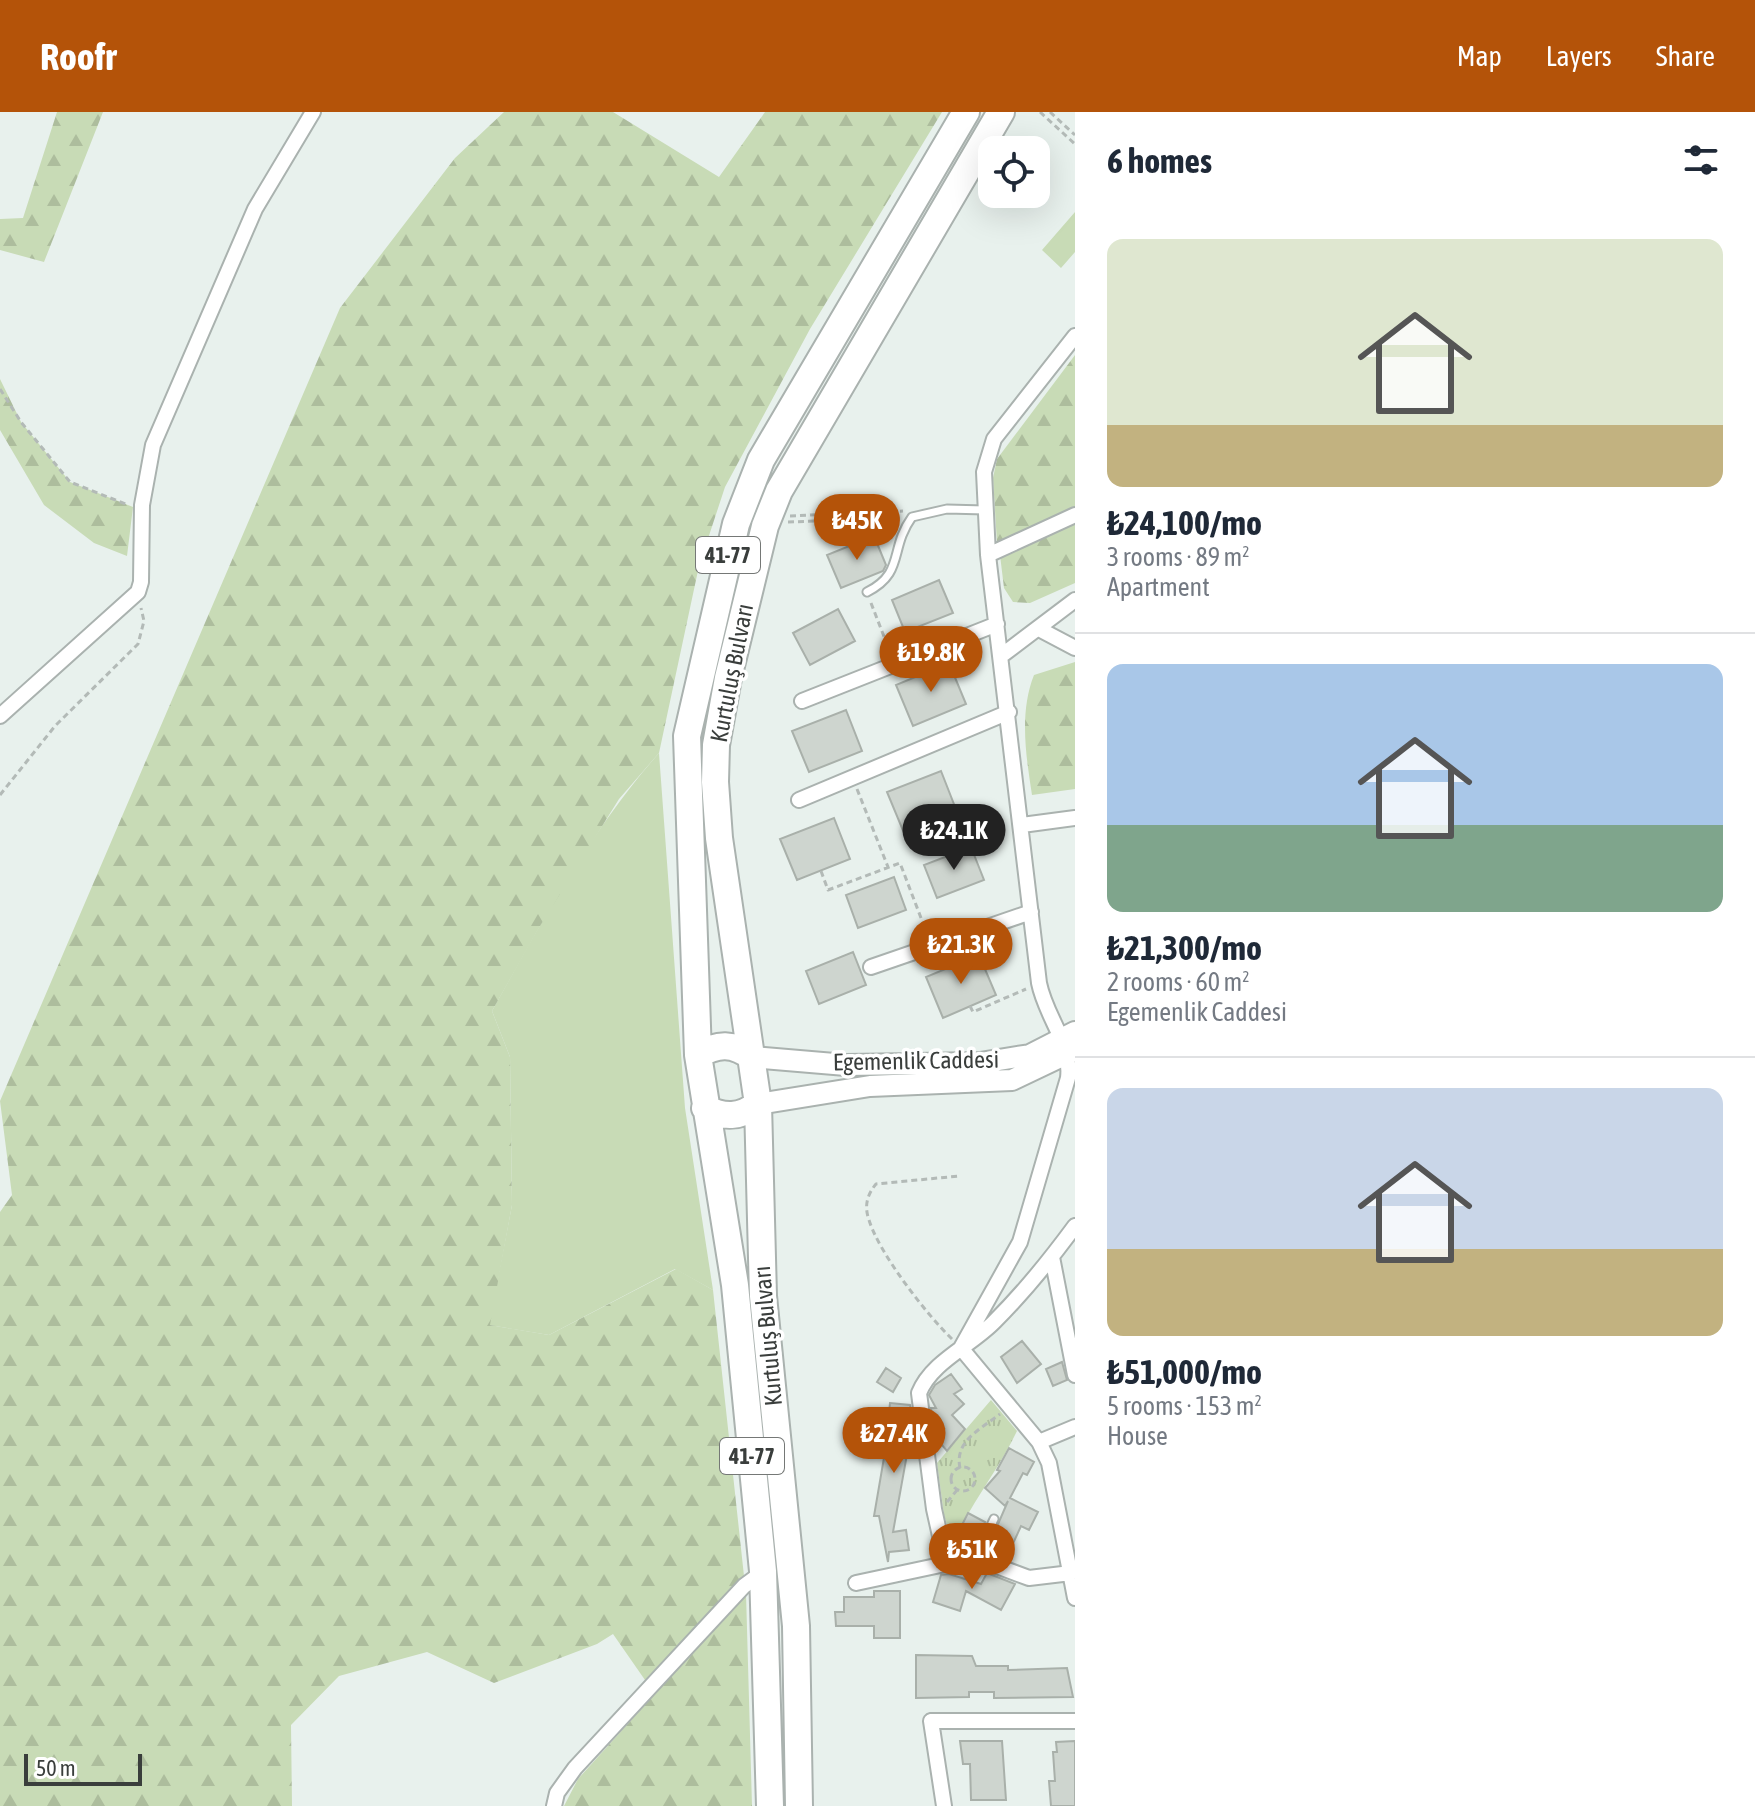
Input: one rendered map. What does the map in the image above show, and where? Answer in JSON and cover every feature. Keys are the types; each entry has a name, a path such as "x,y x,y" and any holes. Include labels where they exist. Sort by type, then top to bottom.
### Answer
{"highway":[{"name":"Kurtuluş Bulvarı","path":"698,1055 687,736 736,524 761,460 783,420 966,112"},
{"name":"Kurtuluş Bulvarı","path":"752,1057 719,838 715,782 720,713 765,526 796,459 1001,112"},
{"path":"718,1046 729,1046 752,1057 758,1104 749,1111 729,1116 705,1108 698,1055 718,1046"},
{"name":"Kurtuluş Bulvarı","path":"758,1104 763,1296 796,1626 799,1806"},
{"name":"Kurtuluş Bulvarı","path":"705,1108 735,1285 763,1571 770,1806"}],"main road":[{"name":"Egemenlik Caddesi","path":"752,1057 846,1065 980,1063 1030,1055 1070,1044"},
{"name":"Egemenlik Caddesi","path":"758,1104 870,1086 1012,1080 1070,1044"}],"street":[{"path":"0,716 138,592 141,582 142,512 153,445 255,209 313,112"},
{"path":"961,1348 1020,1242 1066,1088 1070,1044 1049,1015 1039,983 988,555 984,472 989,448 1075,336"},
{"path":"988,555 1075,515"},
{"path":"1001,656 1075,600"},
{"path":"802,701 997,624"},
{"path":"1039,629 1075,648"},
{"path":"799,800 1009,712"},
{"path":"1022,825 1075,818"},
{"path":"871,967 1031,912"},
{"path":"946,1563 935,1516 919,1393 927,1379 994,1323 1075,1226"},
{"path":"1052,1257 1075,1375"},
{"path":"961,1348 1039,1442 1055,1482 1070,1536 1075,1598"},
{"path":"1039,1442 1075,1427"},
{"path":"856,1583 946,1563 975,1560 1029,1578 1071,1573"},
{"path":"554,1806 557,1793 575,1768 744,1586 763,1571"},
{"path":"944,1806 931,1721 1075,1721"}],"lane":[{"path":"867,592 889,578 905,526 913,514 947,509 985,510"},
{"path":"975,1560 994,1519"}],"path":[{"path":"1040,112 1075,144"},
{"path":"1050,112 1075,135"},
{"path":"0,389 21,422 70,482 142,512"},
{"path":"786,516 913,514"},
{"path":"785,522 913,514"},
{"path":"0,795 55,726 138,644 144,621 138,592"},
{"path":"867,592 895,664"},
{"path":"853,777 888,867"},
{"path":"821,871 828,890 900,863 932,946"},
{"path":"970,1006 973,1012 1039,983"},
{"path":"959,1176 876,1184 866,1203 873,1229 922,1308 961,1348"},
{"path":"960,1468 969,1469 974,1475 972,1486 965,1490 954,1487 951,1480 960,1468 958,1452 965,1441 1009,1407"}],"green space":[{"path":"57,112 103,112 44,262 0,250 0,219 23,218"},
{"path":"504,112 613,112 719,177 765,112 942,112 810,329 725,487 699,566 659,753 619,799 540,926 492,1011 510,1057 512,1205 490,1325 549,1335 676,1269 713,1290 744,1576 645,1680 613,1634 597,1644 494,1683 427,1652 339,1676 291,1725 292,1806 0,1806 0,1212 12,1195 0,1101 340,308 455,158"},
{"path":"1075,212 1075,252 1061,268 1042,250"},
{"path":"1075,355 1075,508 997,543 993,478 997,459"},
{"path":"0,379 21,422 70,482 133,507 127,556 94,543 44,505 0,430"},
{"path":"1075,522 1075,583 1030,603 1013,602 1004,588 1000,555"},
{"path":"1075,662 1075,789 1032,795 1025,719 1029,689 1034,675"},
{"path":"659,753 685,1108 713,1290 675,1269 549,1335 489,1325 512,1205 510,1057 492,1011 589,845"},
{"path":"991,1400 1017,1431 953,1544 944,1515 937,1463"},
{"path":"746,1593 752,1806 564,1806 578,1779"}],"building":[{"path":"874,536 886,565 883,571 841,588 827,555"},
{"path":"939,580 953,613 905,632 892,600"},
{"path":"838,609 855,641 810,665 793,633"},
{"path":"949,663 966,704 913,726 896,685"},
{"path":"846,710 862,751 809,772 792,731"},
{"path":"941,771 957,812 904,833 887,792"},
{"path":"834,818 850,859 797,880 780,839"},
{"path":"971,847 984,880 937,898 924,865"},
{"path":"894,877 906,910 858,928 846,895"},
{"path":"853,952 866,985 819,1004 806,971"},
{"path":"979,955 996,995 943,1018 926,977"},
{"path":"1022,1341 1041,1364 1017,1383 1001,1357"},
{"path":"1062,1362 1067,1380 1053,1386 1046,1369"},
{"path":"886,1368 901,1378 893,1392 877,1382"},
{"path":"951,1374 962,1389 954,1394 964,1404 952,1415 965,1429 947,1451 936,1438 944,1429 933,1425 931,1408 936,1408 929,1395 935,1385"},
{"path":"890,1403 910,1405 913,1421 893,1532 906,1530 909,1550 889,1552 888,1562 879,1516 874,1516 886,1446 878,1445 880,1429 887,1430"},
{"path":"1009,1448 1034,1462 1027,1475 1023,1473 1010,1498 1038,1512 1029,1530 1021,1526 1006,1559 996,1555 999,1550 989,1545 1008,1501 1005,1506 985,1488 1000,1471 997,1470"},
{"path":"968,1513 985,1522 975,1545 957,1535"},
{"path":"987,1573 1015,1584 1001,1610 966,1591 960,1611 933,1602 941,1575 949,1574 981,1584"},
{"path":"874,1591 900,1591 900,1638 874,1638 874,1626 836,1626 835,1612 844,1612 844,1597 874,1597"},
{"path":"916,1655 972,1656 976,1666 1008,1666 1008,1670 1067,1668 1073,1697 994,1698 994,1692 969,1692 969,1697 916,1698"},
{"path":"960,1741 1002,1741 1006,1800 971,1800 970,1764 963,1764"},
{"path":"1075,1741 1075,1806 1051,1806 1049,1781 1055,1781 1053,1752 1057,1752 1056,1742"}]}
